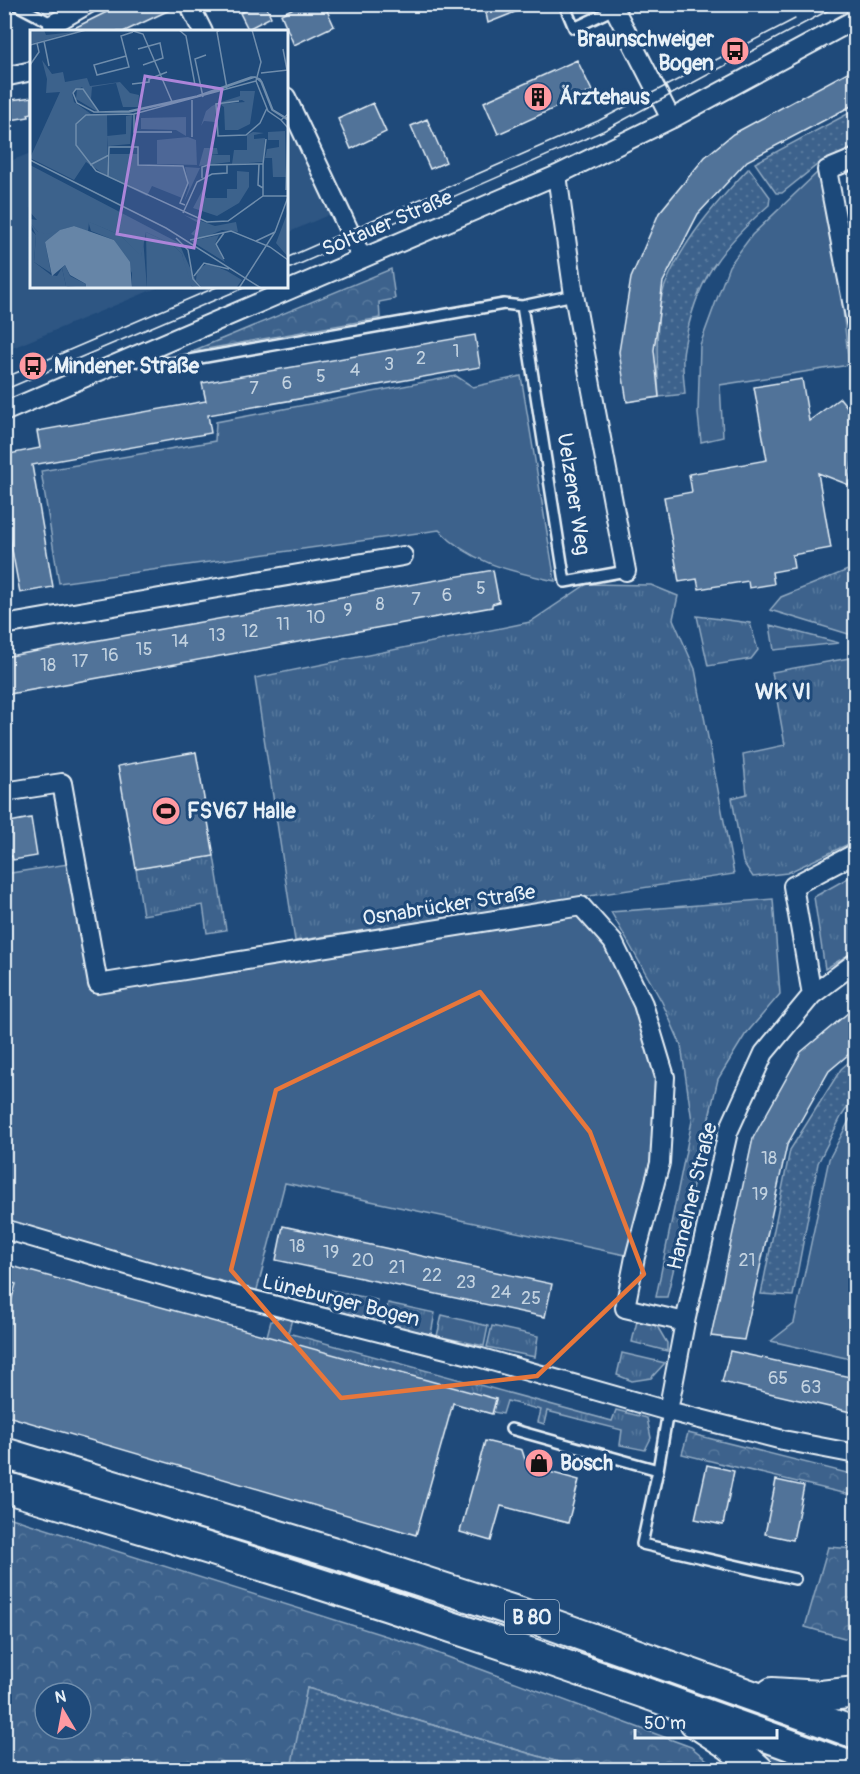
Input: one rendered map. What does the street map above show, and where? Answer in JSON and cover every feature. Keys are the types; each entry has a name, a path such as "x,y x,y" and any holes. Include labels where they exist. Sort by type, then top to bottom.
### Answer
{"highway":[{"name":"B 80","path":"4,1453 332,1552 487,1602 855,1733"},
{"name":"B 80","path":"4,1487 319,1582 644,1691 855,1769"},
{"path":"730,1689 821,1696 855,1692"},
{"path":"644,1691 730,1745 758,1770"}],"street":[{"path":"54,28 88,4"},
{"path":"189,4 202,30"},
{"path":"613,7 671,119"},
{"path":"557,176 671,119 855,19"},
{"path":"4,76 30,71"},
{"path":"288,101 362,258"},
{"path":"855,158 826,170 855,322"},
{"name":"Soltauer Straße","path":"4,412 129,361 362,258 557,176"},
{"name":"Uelzener Weg","path":"557,176 574,295 626,571"},
{"path":"4,625 403,556"},
{"name":"Osnabrücker Straße","path":"4,792 62,783 98,984 581,906 610,936 643,1004 665,1077 660,1163 635,1257 625,1308 685,1322"},
{"path":"812,995 793,886 855,853"},
{"name":"Hamelner Straße","path":"668,1411 685,1322 728,1132 764,1053 812,995 855,962"},
{"name":"Lüneburger Bogen","path":"4,1229 212,1290 478,1357 668,1411 783,1440 855,1454"}],"lane":[{"path":"15,4 54,28"},
{"path":"564,4 574,28 613,7"},
{"path":"129,361 172,363 504,304 522,306 574,295"},
{"name":"Uelzener Weg","path":"522,306 565,582 626,571"},
{"path":"668,1411 642,1544 795,1579"},
{"path":"512,1429 658,1470"}],"highlighted area":[{"path":"480,992 590,1132 644,1274 537,1376 341,1398 231,1270 276,1090"}],"shaded area":[{"path":"288,106 335,212 288,233"},
{"path":"30,153 30,288 157,288 5,351 5,163"}],"green space":[{"path":"855,110 855,147 817,165 782,193 776,193 755,163"},
{"path":"749,168 770,197 769,205 723,251 695,303 683,353 685,394 659,397 658,323 666,283 692,236 713,208"},
{"path":"820,170 841,291 849,365 720,385 723,437 701,442 698,414 700,345 729,266 752,235"},
{"path":"391,269 395,299 379,302 380,318 190,352"},
{"path":"456,376 473,387 521,376 555,581 508,569 479,558 452,542 439,530 59,583 41,471 215,441 216,422"},
{"path":"855,567 855,636 770,610 781,597"},
{"path":"587,584 651,585 678,596 673,619 695,669 734,874 295,941 255,678 530,622"},
{"path":"697,616 750,623 758,650 751,659 708,666"},
{"path":"770,625 839,643 774,650"},
{"path":"855,657 855,724 850,725 850,737 856,736 855,841 787,873 753,877 743,862 732,798 747,794 743,754 785,745 772,672"},
{"path":"214,856 226,930 207,933 203,905 143,915 136,869"},
{"path":"74,863 98,984 581,906 613,942 665,1081 635,1257 285,1183 254,1301 5,1229 5,874"},
{"path":"855,874 855,951 825,969 814,897"},
{"path":"773,899 780,994 745,1035 718,1079 667,1297 656,1297 692,1121 681,1045 662,1002 611,912"},
{"path":"855,1057 855,1096 841,1117 818,1163 793,1296 761,1294 790,1150 841,1069"},
{"path":"850,1119 856,1122 855,1360 771,1341 794,1323 829,1159"},
{"path":"331,1290 377,1300 373,1320 327,1311"},
{"path":"388,1303 435,1313 431,1334 384,1325"},
{"path":"442,1315 488,1326 484,1346 437,1336"},
{"path":"282,1316 292,1319 288,1333 612,1421 616,1410 647,1418 651,1438 645,1450 620,1445 622,1430 547,1411 544,1424 538,1422 541,1410 507,1401 503,1414 493,1412 496,1399 264,1347 271,1321"},
{"path":"637,1321 657,1326 667,1343 667,1351 632,1342"},
{"path":"492,1326 538,1336 535,1357 487,1347"},
{"path":"622,1353 665,1363 651,1378 632,1381 617,1375"},
{"path":"688,1433 855,1475 855,1496 682,1454"},
{"path":"5,1516 418,1646 691,1747 718,1769 582,1769 307,1688 292,1769 27,1770 5,1764"},
{"path":"828,1547 855,1549 855,1641 805,1627"},
{"path":"307,1688 582,1769 294,1769 292,1763"},
{"path":"741,1744 807,1769 771,1769"}],"building":[{"path":"123,4 178,6 127,30 70,30"},
{"path":"258,4 265,4 271,17 248,29 240,13"},
{"path":"302,4 324,4 334,26 294,45 281,14"},
{"path":"484,4 533,4 533,5 488,23"},
{"name":"Ärztehaus","path":"577,60 592,91 498,134 484,102"},
{"path":"855,68 855,104 747,161 698,214 663,282 654,350 659,397 627,402 619,352 631,278 659,213 705,157 733,134"},
{"path":"30,97 29,117 4,121 4,101"},
{"path":"373,103 386,132 351,149 338,119"},
{"path":"427,119 446,162 430,169 411,126"},
{"path":"475,335 480,367 208,415 211,433 32,465 53,587 20,593 4,507 4,455 40,448 37,431 206,401 202,383"},
{"path":"802,379 809,421 840,398 855,417 855,445 849,485 818,473 831,548 792,555 794,568 772,572 774,584 749,588 748,581 699,589 697,579 679,582 664,497 692,492 689,474 767,460 754,387"},
{"path":"493,570 499,602 492,604 492,607 4,695 4,657"},
{"name":"FSV67 Halle","path":"196,752 214,856 136,869 118,766"},
{"path":"31,818 37,856 13,860 12,856 4,858 4,823"},
{"path":"855,1007 855,1049 829,1071 787,1145 744,1340 711,1336 753,1138 801,1052"},
{"path":"283,1226 552,1284 545,1317 276,1260"},
{"path":"4,1264 496,1399 492,1414 453,1403 416,1535 4,1415 4,1325 16,1284 4,1281"},
{"path":"730,1351 855,1378 855,1413 722,1382"},
{"path":"485,1441 522,1450 527,1466 579,1480 568,1523 501,1506 491,1541 460,1532"},
{"path":"707,1465 734,1471 723,1525 695,1519"},
{"path":"776,1480 804,1486 793,1540 765,1534"}],"tram line":[{"path":"288,269 603,131 840,4"},
{"path":"288,257 598,121 795,19"},
{"path":"4,378 214,288"},
{"path":"4,390 243,288"}],"place":[{"name":"Braunschweiger Bogen","path":"735,51"},
{"name":"Ärztehaus","path":"538,97"},
{"name":"Mindener Straße","path":"33,366"},
{"name":"FSV67 Halle","path":"166,811"},
{"name":"Bosch","path":"539,1463"}],"district":[{"name":"WK VI","path":"783,691"}]}
